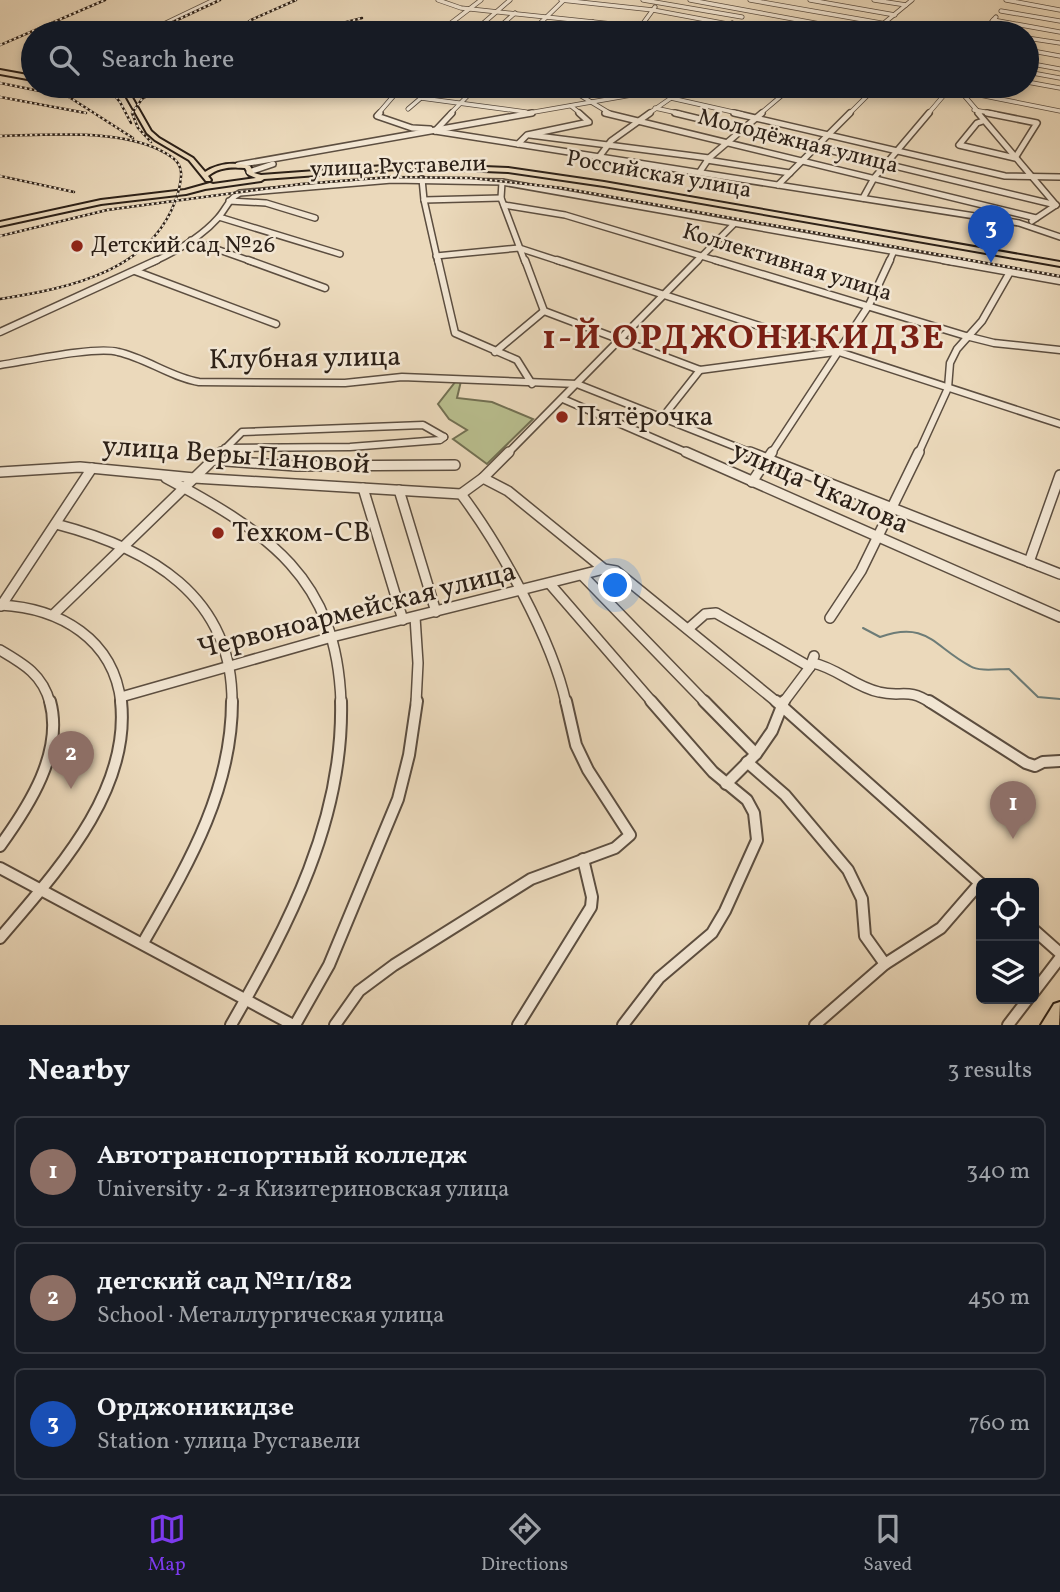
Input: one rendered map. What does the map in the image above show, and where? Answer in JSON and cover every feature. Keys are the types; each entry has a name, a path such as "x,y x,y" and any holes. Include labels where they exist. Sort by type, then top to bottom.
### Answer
{"main road":[{"path":"0,72 21,76"},
{"path":"131,98 143,122 157,139 191,159 200,167 205,177"},
{"path":"172,192 194,186 208,171 238,165 248,167 249,172 206,187"},
{"name":"Российская улица","path":"249,172 266,177 411,166 508,170 604,184 1060,265"},
{"path":"200,167 218,168"},
{"name":"Российская улица","path":"272,178 410,167 507,172 603,186 1060,265"},
{"path":"205,177 222,181 272,178"},
{"path":"0,223 102,202 272,178"},
{"path":"1049,1025 1060,1010"}],"street":[{"path":"170,21 214,0"},
{"path":"438,0 469,9 585,21"},
{"path":"454,21 481,0"},
{"path":"486,21 510,0"},
{"path":"542,21 563,0 653,10 714,21"},
{"path":"643,0 742,17"},
{"path":"690,0 805,21"},
{"path":"750,0 869,21"},
{"path":"810,0 895,15"},
{"path":"874,0 906,5"},
{"path":"888,21 912,0"},
{"path":"1007,0 1060,9"},
{"path":"1007,0 1060,9"},
{"path":"993,20 1002,11 1007,0"},
{"path":"1046,6 1050,0"},
{"path":"645,21 660,1"},
{"path":"736,21 765,1"},
{"path":"1002,11 1060,21"},
{"path":"506,21 514,13"},
{"path":"993,20 999,21"},
{"path":"1039,28 1060,32"},
{"path":"1039,40 1060,44"},
{"path":"1039,52 1060,56"},
{"path":"1039,65 1060,69"},
{"path":"1039,74 1060,78"},
{"path":"1039,84 1060,88"},
{"name":"Российская улица","path":"392,98 377,116 412,128 1027,225 1057,236"},
{"path":"408,109 421,98 534,113"},
{"path":"435,130 465,98"},
{"name":"Молодёжная улица","path":"583,98 605,113 1036,218"},
{"path":"238,165 617,98"},
{"path":"599,157 608,144 671,98 1004,176 1060,177"},
{"path":"699,173 708,159 726,142 779,98"},
{"path":"778,185 865,98"},
{"path":"863,198 874,178 943,98"},
{"path":"965,98 1058,204"},
{"path":"995,98 1060,111"},
{"path":"518,144 530,135 589,122 572,106"},
{"path":"656,108 1058,204"},
{"path":"974,110 1037,123 1015,158"},
{"path":"983,121 976,123 959,145 1015,158"},
{"path":"530,135 608,144 790,173"},
{"path":"249,172 300,156"},
{"path":"995,190 1004,176"},
{"path":"422,179 424,200 455,333 522,365 532,384"},
{"name":"улица Руставели","path":"231,199 335,183 422,179 502,182 593,196 733,225 1060,281"},
{"path":"502,182 502,201 544,311 700,370 838,352"},
{"path":"0,332 135,271 191,240 219,217 231,199 266,203 315,218"},
{"name":"Коллективная улица","path":"424,200 502,201 565,215 966,336 994,343 1060,350"},
{"path":"1027,225 1058,204"},
{"path":"219,217 340,254"},
{"path":"335,1025 359,991 394,965 530,879 615,848 630,835 588,770 576,745 555,663 487,529 465,493 563,399 733,225"},
{"path":"1057,236 1060,230"},
{"path":"191,240 325,288"},
{"path":"436,256 519,248 1060,424"},
{"path":"752,482 869,305 894,251"},
{"path":"135,271 276,324"},
{"path":"831,618 861,571 893,509 948,388 950,363 966,336 982,321 1010,272"},
{"path":"495,352 544,311"},
{"name":"Клубная улица","path":"0,365 108,350 122,353 184,381 345,383 402,377 577,384"},
{"path":"662,418 700,370"},
{"path":"577,384 1060,574"},
{"name":"улица Чкалова","path":"563,399 1060,617"},
{"path":"53,615 242,432 423,425 444,437 440,440 350,447 225,449"},
{"path":"212,460 285,466 455,465"},
{"path":"0,938 41,888 89,821 110,778 121,737 121,697 114,672 98,645 75,625 53,615 1,606 92,468"},
{"name":"улица Веры Пановой","path":"0,472 92,468 194,478 465,493"},
{"path":"160,475 261,538 298,571 321,606 337,660 342,724 335,788 328,819 309,875 263,971 231,1025"},
{"path":"1028,562 1060,475"},
{"path":"483,478 508,491 604,569 616,571 688,629 781,705 976,879"},
{"path":"363,488 403,620"},
{"path":"399,490 436,612"},
{"path":"56,524 82,530 123,547 162,568 199,604 213,622 229,666 232,725 229,754 221,785 192,853 143,943"},
{"name":"Червоноармейская улица","path":"121,697 332,636 604,569"},
{"path":"583,576 785,795 848,870 862,899 865,936 885,964"},
{"path":"550,584 713,772 747,800 754,813 757,840 712,933 659,978 623,1025"},
{"path":"688,629 705,614 716,613 812,662 828,665 876,692 918,694 1026,763 1035,766 1043,762 1060,761"},
{"path":"0,867 294,1025 329,965 398,799 406,771 416,710 419,646 415,617"},
{"path":"0,650 22,660 41,680 53,706 55,722 43,776 30,803 0,846"},
{"path":"726,784 772,731 781,705 812,662"},
{"path":"518,1025 591,907 592,897 583,859"},
{"path":"815,1025 885,964 941,928 976,889"},
{"path":"1039,934 1060,953"},
{"path":"1039,985 1060,958"},
{"path":"1007,1025 1024,1004"}],"green space":[{"path":"456,381 461,381 457,398 492,402 533,419 487,464 453,439 467,430 449,419 438,404"}],"waterway":[{"path":"863,628 880,637 909,632 920,634 974,668 1009,669 1038,697 1060,699"}],"railway":[{"path":"56,21 105,0"},
{"path":"175,21 220,0"},
{"path":"250,21 296,0"},
{"path":"350,21 362,18"},
{"path":"0,45 21,36"},
{"path":"0,83 21,87"},
{"path":"0,97 86,113"},
{"path":"71,98 133,138"},
{"path":"116,98 131,123"},
{"path":"144,98 132,113 138,128 151,142"},
{"path":"0,136 90,135 136,141 156,148 179,165 180,183 175,201"},
{"path":"0,176 74,192"},
{"path":"175,201 301,184 391,177 471,178 562,188 1060,276"},
{"path":"0,236 107,210 175,201"},
{"path":"0,299 54,289 107,271 130,258 150,241 167,219 175,201"}],"place":[{"name":"Детский сад №26","path":"77,246"},
{"name":"Орджоникидзе","path":"991,263"},
{"name":"Пятёрочка","path":"562,417"},
{"name":"Техком-СВ","path":"218,533"},
{"name":"детский сад №11/182","path":"71,789"},
{"name":"Автотранспортный колледж","path":"1013,839"}],"district":[{"name":"1-Й ОРДЖОНИКИДЗЕ","path":"744,339"}]}
